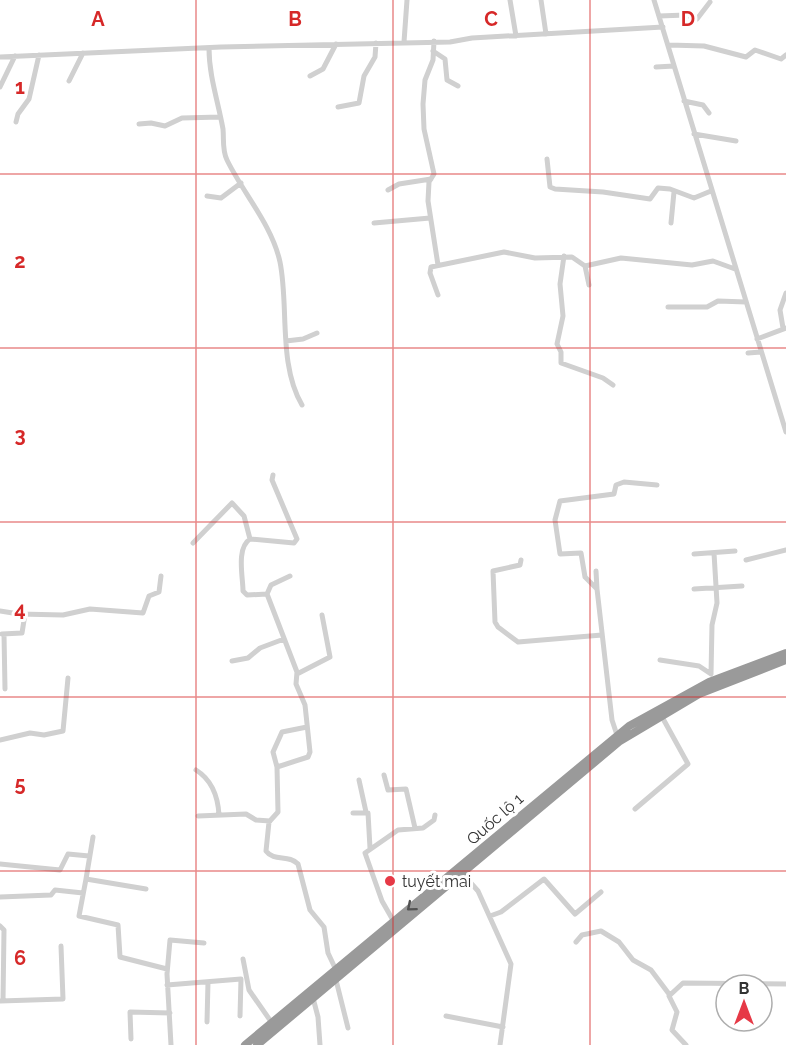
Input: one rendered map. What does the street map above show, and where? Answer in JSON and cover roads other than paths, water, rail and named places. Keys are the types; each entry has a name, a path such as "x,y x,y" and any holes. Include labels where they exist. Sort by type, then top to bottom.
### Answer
{"highway":[{"name":"Quốc lộ 1","path":"259,1044 336,980 617,735 714,676 786,653"},
{"name":"Quốc lộ 1","path":"246,1045 394,922 461,871 602,755 661,715 720,685 786,660"}],"street":[{"path":"404,42 407,0"},
{"path":"510,0 516,36"},
{"path":"541,0 546,34"},
{"path":"654,0 786,432"},
{"path":"659,16 686,15 697,19 710,2"},
{"path":"0,57 131,50 434,41 663,27"},
{"path":"434,41 432,65 424,83 423,104 424,129 434,174 431,179 428,201 438,265"},
{"path":"338,107 359,103 364,78 375,57 376,42"},
{"path":"310,76 323,69 336,44"},
{"path":"669,45 704,46 746,57 755,50 780,59 786,55"},
{"path":"215,47 209,72 220,117 224,155 278,256 295,389 302,405"},
{"path":"433,51 445,59 447,80 458,86"},
{"path":"69,81 83,53"},
{"path":"16,122 18,114 29,99 39,55"},
{"path":"0,87 15,56"},
{"path":"656,67 674,66"},
{"path":"684,101 703,105 709,113"},
{"path":"139,124 151,123 165,126 182,118 220,117"},
{"path":"694,134 736,141"},
{"path":"547,159 552,189 603,192 650,199 654,197 656,188 668,188 694,198 711,191"},
{"path":"388,190 399,184 431,179"},
{"path":"207,196 221,198 241,183"},
{"path":"671,223 674,192"},
{"path":"374,223 430,218"},
{"path":"438,295 429,271 431,267 504,252 535,258 575,257 585,266 589,285"},
{"path":"564,256 560,284 563,316 557,344 561,352 561,363 603,378 613,385"},
{"path":"585,266 621,258 692,265 713,261 735,269"},
{"path":"757,339 784,328 780,310 786,293"},
{"path":"668,307 706,308 718,301 746,302"},
{"path":"290,341 316,333"},
{"path":"748,353 762,352"},
{"path":"250,539 285,543 294,543 297,539 272,480 273,475"},
{"path":"597,590 585,577 581,554 560,554 555,520 559,502 614,494 616,485 624,482 657,485"},
{"path":"193,543 232,503 248,523 250,539 242,550 244,593 267,594"},
{"path":"746,560 786,550"},
{"path":"694,554 735,551"},
{"path":"714,553 716,588 714,676"},
{"path":"521,560 520,565 493,572 495,622 498,627 518,642 602,635"},
{"path":"596,571 612,720 617,735"},
{"path":"0,611 25,615 70,615 84,609 143,614 149,596 159,592 160,576"},
{"path":"277,767 309,756 305,705 296,684 297,674 267,594 271,585 290,576"},
{"path":"694,589 741,586"},
{"path":"4,689 2,634 22,633 25,615"},
{"path":"297,674 330,657 322,615"},
{"path":"232,661 248,658 260,648 284,639"},
{"path":"660,660 699,666 714,676"},
{"path":"0,740 63,731 68,678"},
{"path":"635,809 688,764 661,715"},
{"path":"307,727 282,732 273,752 277,767 278,812 270,821 266,852 275,858 294,860 298,864 310,910 324,927 328,953 336,970"},
{"path":"196,770 205,775 212,788 219,815"},
{"path":"384,775 388,790 406,789 415,828"},
{"path":"359,780 366,812 370,848"},
{"path":"353,813 366,812"},
{"path":"198,816 246,814 256,820 270,821"},
{"path":"394,922 365,859 365,854 370,848 398,830 426,827 434,820 435,815"},
{"path":"93,837 82,893 80,918 118,925 120,957 167,969"},
{"path":"0,864 58,870 68,854 89,856"},
{"path":"461,871 478,891 511,964 500,1045"},
{"path":"86,879 146,889"},
{"path":"490,916 501,912 544,879 576,914 602,892"},
{"path":"0,897 51,895 56,890 82,893"},
{"path":"0,926 4,930 2,1001 63,999 61,946"},
{"path":"576,942 582,935 601,931 619,942 633,960 648,967 669,994 677,1012 672,1030 686,1045"},
{"path":"171,1045 167,969 171,939 204,944"},
{"path":"243,959 249,990 272,1023"},
{"path":"167,985 240,979 240,1016"},
{"path":"336,980 348,1028"},
{"path":"207,1023 208,982"},
{"path":"669,994 685,983 786,984"},
{"path":"313,998 318,1017 320,1045"},
{"path":"131,1039 130,1012 170,1013"},
{"path":"446,1016 503,1027"}],"place":[{"name":"tuyết mai","path":"390,881"}]}
